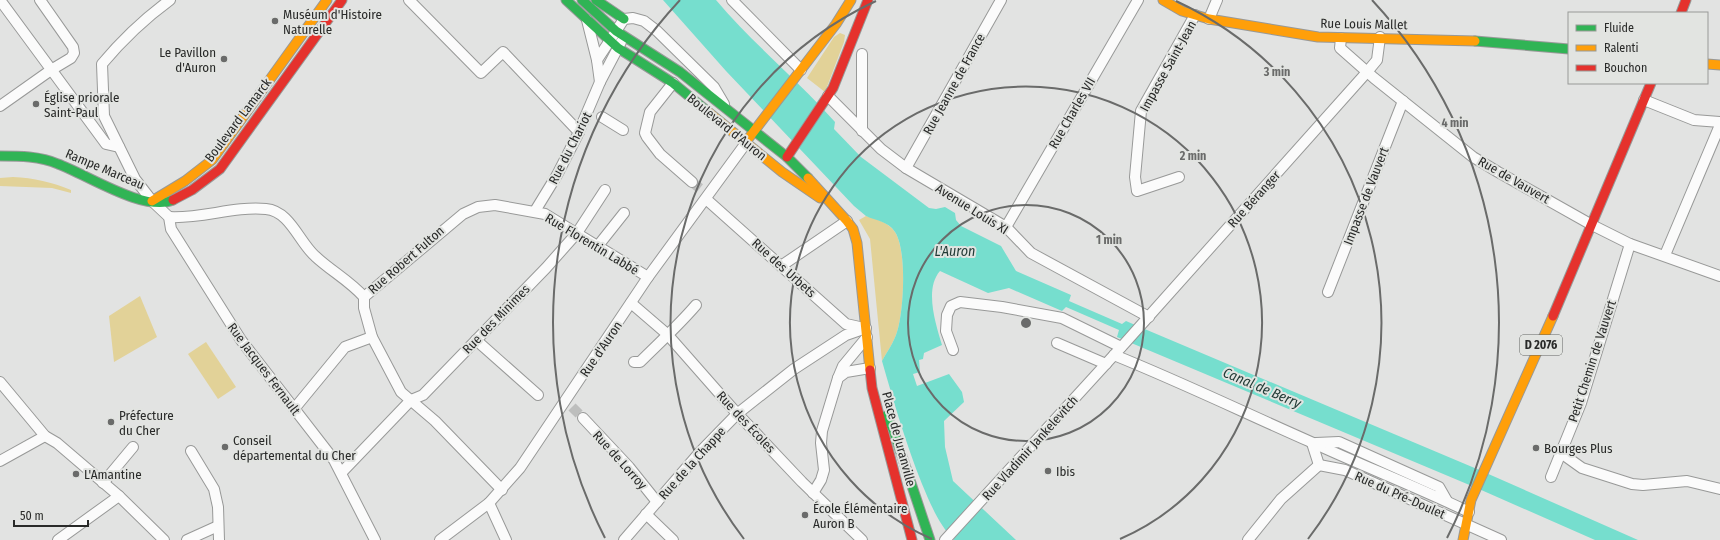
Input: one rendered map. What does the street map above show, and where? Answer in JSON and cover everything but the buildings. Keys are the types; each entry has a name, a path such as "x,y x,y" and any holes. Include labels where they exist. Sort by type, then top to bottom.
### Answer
{"main road":[{"name":"Boulevard Lamarck","path":"152,201 185,181 212,160 327,0"},
{"name":"Boulevard Lamarck","path":"152,201 164,204 179,198 220,169 342,0"},
{"path":"566,0 618,48"},
{"path":"582,0 620,34"},
{"path":"596,0 624,20"},
{"path":"746,143 799,73 845,29 868,0"},
{"name":"Rue Louis Mallet","path":"1163,0 1182,11 1195,15 1261,29 1341,38 1380,37 1475,41 1568,49"},
{"path":"1681,12 1686,0"},
{"path":"845,29 850,1"},
{"path":"754,150 787,157 827,100 838,77 850,1"},
{"name":"Boulevard d'Auron","path":"620,34 680,72 787,157 812,182 853,229 857,243 872,388"},
{"name":"Boulevard d'Auron","path":"618,48 673,83 782,172 835,209"},
{"path":"1708,64 1720,65"},
{"name":"D 2076","path":"1462,540 1471,500 1486,463 1530,368 1651,84"},
{"name":"Rampe Marceau","path":"0,156 24,156 58,162 121,193 142,200 152,201"},
{"name":"Place de Juranville","path":"872,388 912,540"},
{"name":"Place de Juranville","path":"872,388 892,429 930,540"}],"street":[{"path":"0,0 106,144 120,147"},
{"path":"0,106 51,70 71,58 74,52 73,48 40,0"},
{"name":"Rue Jacques Fernault","path":"170,0 141,22 122,40 102,64 104,116 135,179 152,201 169,217 171,229 221,311 262,369 342,472 344,483 375,540"},
{"path":"409,0 480,73 503,52 580,132"},
{"path":"732,0 799,73"},
{"name":"Rue Jeanne de France","path":"906,168 1001,0"},
{"name":"Rue Charles VII","path":"1006,227 1138,0"},
{"path":"1209,19 1217,0"},
{"name":"Impasse Saint-Jean","path":"1179,177 1137,191 1135,177 1141,112 1195,15"},
{"name":"Boulevard d'Auron","path":"624,20 633,18 644,21 657,32 714,87 728,111"},
{"name":"Rue du Chariot","path":"535,211 557,175 580,132 595,114 600,82 597,60 587,20"},
{"path":"597,60 610,41 620,34 624,20"},
{"name":"Rue du Chariot","path":"600,82 618,48 620,34"},
{"name":"Rue Béranger","path":"1114,355 1367,72 1377,60 1380,37"},
{"name":"Rue de Vauvert","path":"1341,38 1340,48 1367,72 1474,157 1592,225 1630,244 1665,255 1720,276"},
{"path":"862,54 862,131"},
{"path":"673,83 650,112 645,133 646,137 660,154 692,182"},
{"name":"Avenue Louis XI","path":"827,100 881,150 906,168 1006,227 1031,253 1149,317"},
{"path":"1644,100 1694,120 1720,122"},
{"name":"Impasse de Vauvert","path":"1328,292 1403,101"},
{"path":"595,114 623,130"},
{"path":"1665,255 1720,125"},
{"name":"Rue d'Auron","path":"440,540 489,503 520,468 568,405 648,277 706,195 746,143"},
{"name":"Rue des Minimes","path":"342,472 411,400 423,395 577,233 605,190"},
{"name":"Rue des Urbets","path":"706,195 781,266 846,324 867,332"},
{"name":"Rue Robert Fulton","path":"502,490 444,430 401,392 372,337 364,308 364,297 463,214 478,207 495,205 535,211"},
{"path":"169,217 184,218 240,209 273,211 283,216 314,255 355,286 364,297"},
{"name":"Rue Florentin Labbé","path":"535,211 545,214 648,277"},
{"path":"597,246 624,213"},
{"path":"781,266 847,221"},
{"name":"Petit Chemin de Vauvert","path":"1551,477 1581,403 1630,244"},
{"path":"953,350 946,331 947,315 951,306 960,302 1002,307 1062,318 1123,345"},
{"name":"Rue des Écoles","path":"631,303 667,334 737,414 812,493 862,540"},
{"path":"634,362 640,362 667,334 678,326 696,305"},
{"path":"812,493 821,480 824,470 821,443 822,431 838,378 843,366 867,332"},
{"name":"Rue de la Chappe","path":"624,540 700,452 737,414 794,369 846,335 867,332"},
{"path":"294,409 345,347 372,337"},
{"path":"476,340 538,395"},
{"path":"1057,343 1106,364"},
{"name":"Rue Vladimir Jankelevitch","path":"945,540 1114,355"},
{"name":"Rue du Pré-Doulet","path":"1114,355 1164,375 1312,443 1339,442 1439,487 1447,501 1469,512"},
{"path":"838,378 846,372 870,368"},
{"path":"0,382 45,436 57,443 120,496 164,540"},
{"name":"Rue de Lorroy","path":"583,418 629,467 657,502"},
{"path":"0,461 45,436"},
{"path":"1248,540 1281,499 1319,465 1312,443"},
{"path":"103,482 133,447"},
{"path":"191,451 214,488 218,507 219,540"},
{"path":"1561,453 1582,468 1632,484 1651,485 1687,481 1720,489"},
{"name":"Rue du Pré-Doulet","path":"1319,465 1345,470 1501,540"},
{"path":"58,540 120,496"},
{"path":"489,503 506,540"},
{"path":"646,514 673,540"},
{"path":"187,540 218,526"}],"shaded area":[{"path":"840,33 845,35 844,42 825,92 807,78 834,37"},
{"path":"13,177 36,179 71,190 71,193 52,188 0,186 0,178"},
{"path":"866,216 882,221 895,232 899,241 903,266 903,296 897,332 882,361 870,239 859,220"},
{"path":"140,296 157,337 114,362 109,316"},
{"path":"206,342 236,387 218,399 188,354"}],"water":[{"path":"663,0 716,0 745,32 806,91 835,122 834,129 861,157 929,208 936,209 945,207 955,213 956,220 961,226 1001,246 1016,271 1071,295 1069,301 1122,324 1126,321 1477,469 1638,540 1595,540 1479,489 1117,337 1119,330 1066,307 1062,311 1009,288 988,293 940,271 935,279 932,297 937,328 942,345 924,353 923,359 919,360 920,372 913,374 917,386 949,374 962,392 964,402 944,421 945,447 953,481 1016,540 954,540 939,521 922,484 905,439 882,361 896,336 903,295 903,266 899,241 895,232 892,228 882,222 866,216 854,206 726,71"}],"tunnel":[{"path":"692,182 702,190"},
{"path":"572,407 583,418"}],"traffic: fast":[{"path":"566,0 618,48 673,83 707,111"},
{"path":"582,0 616,31 680,72 787,157 808,178"},
{"path":"596,0 624,19"},
{"path":"1475,41 1568,49"},
{"path":"0,156 44,159 132,197 161,203 173,200"},
{"path":"886,416 893,429 930,540"}],"traffic: slow":[{"path":"152,201 185,181 212,160 327,0"},
{"path":"748,139 836,24 851,0"},
{"path":"1163,0 1182,11 1209,19 1318,37 1475,41"},
{"path":"1708,64 1720,65"},
{"path":"707,111 782,172 820,198"},
{"path":"808,178 853,229 857,243 870,370"},
{"path":"1463,540 1471,500 1553,316"}],"traffic: jam":[{"path":"173,200 192,190 220,169 342,0"},
{"path":"787,157 833,88 868,0"},
{"path":"1681,12 1686,0"},
{"path":"1553,316 1651,84"},
{"path":"870,370 872,388 912,540"}],"place":[{"name":"Muséum d'Histoire Naturelle","path":"275,21"},
{"name":"Le Pavillon d'Auron","path":"224,59"},
{"name":"Église priorale Saint-Paul","path":"36,104"},
{"name":"Préfecture du Cher","path":"111,422"},
{"name":"Conseil départemental du Cher","path":"225,447"},
{"name":"Bourges Plus","path":"1536,448"},
{"name":"Ibis","path":"1048,471"},
{"name":"L'Amantine","path":"76,474"},
{"name":"École Élémentaire Auron B","path":"805,515"}],"water label":[{"name":"L'Auron","path":"955,251"},
{"name":"Canal de Berry","path":"1262,388"}]}
